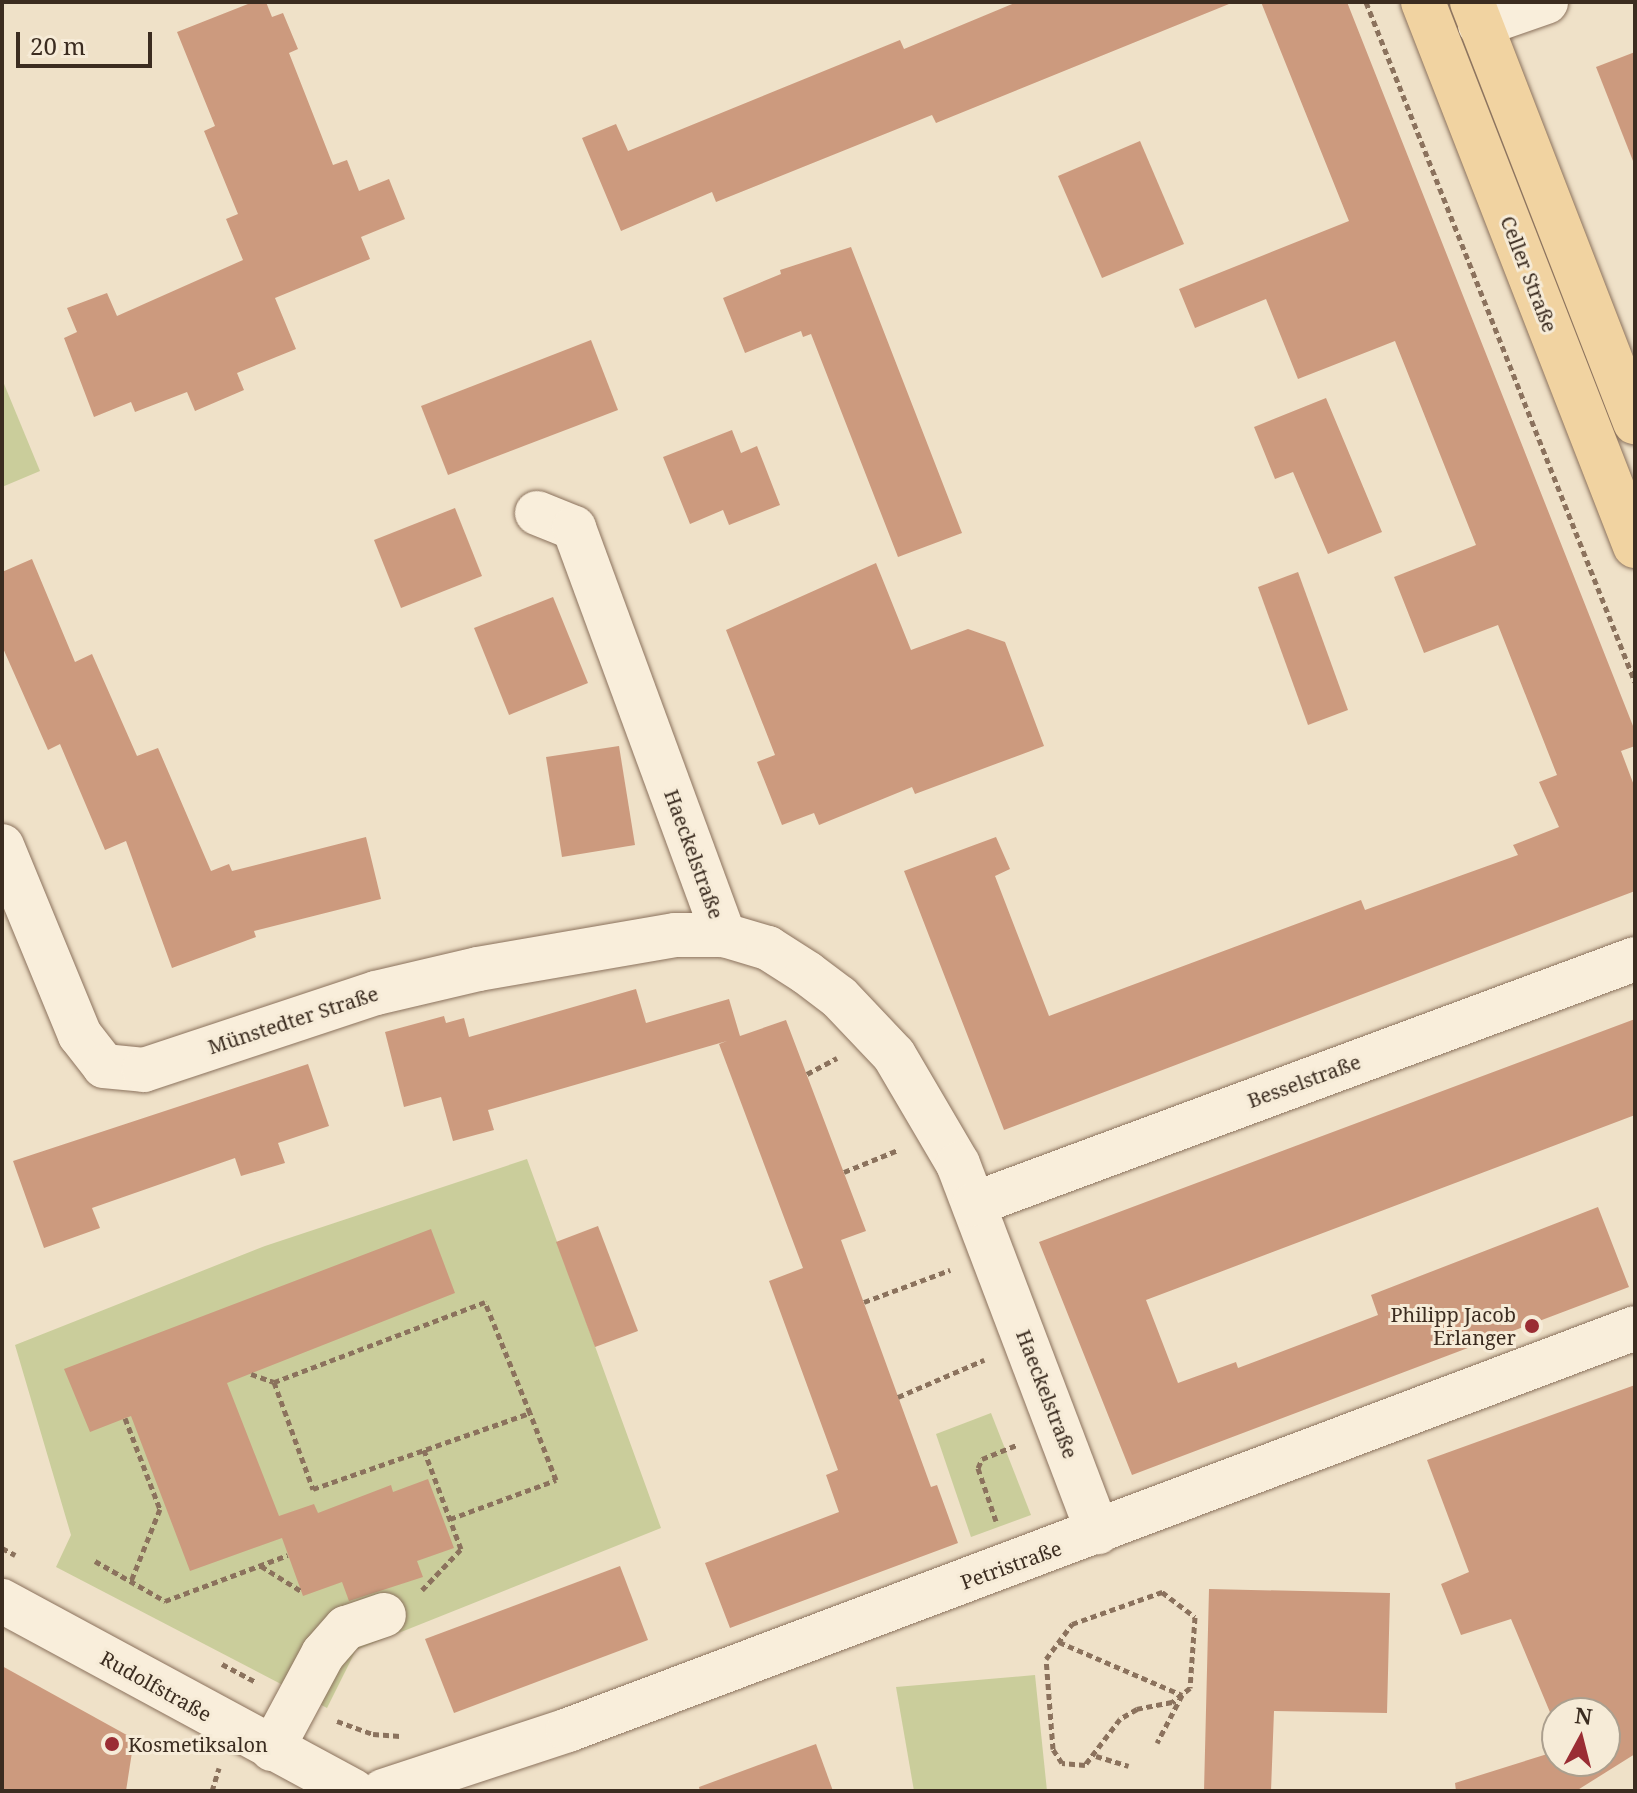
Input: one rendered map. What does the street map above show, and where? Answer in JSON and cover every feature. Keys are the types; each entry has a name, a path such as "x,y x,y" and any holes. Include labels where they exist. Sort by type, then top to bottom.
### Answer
{"main road":[{"name":"Celler Straße","path":"1431,4 1631,527"},
{"path":"1476,13 1633,410"}],"street":[{"path":"1476,13 1546,2"},
{"name":"Haeckelstraße","path":"537,513 574,528 724,935 768,948 807,973 876,1036 932,1116 974,1204 1098,1532"},
{"name":"Münstedter Straße","path":"2,846 80,1035 104,1066 144,1070 376,993 478,969 675,935 724,935"},
{"name":"Besselstraße","path":"974,1204 1635,959"},
{"name":"Petristraße","path":"383,1791 568,1730 1635,1328"},
{"name":"Rudolfstraße","path":"2,1601 353,1791"},
{"path":"272,1749 323,1654 346,1628 384,1615"}],"path":[{"path":"1366,2 1635,682"},
{"path":"807,1074 843,1051"},
{"path":"844,1172 911,1146"},
{"path":"864,1302 962,1266"},
{"path":"251,1374 274,1382 485,1302 556,1480 450,1519"},
{"path":"898,1397 995,1354"},
{"path":"274,1382 313,1489 530,1413"},
{"path":"125,1418 160,1509 131,1581"},
{"path":"1000,1533 978,1468 982,1459 1028,1440"},
{"path":"384,1615 432,1584 461,1549 424,1450"},
{"path":"95,1561 165,1601 288,1555"},
{"path":"260,1566 301,1591"},
{"path":"1162,1592 1195,1617 1190,1688 1182,1695 1120,1719 1096,1756 1085,1765 1062,1763 1053,1749 1046,1659 1072,1624 1162,1592"},
{"path":"1059,1642 1182,1695"},
{"path":"1157,1743 1182,1695"},
{"path":"1096,1756 1128,1766"}],"green space":[{"path":"2,379 40,471 2,487"},
{"path":"527,1159 661,1528 356,1650 327,1708 56,1567 71,1535 15,1345 265,1246"},
{"path":"991,1413 1031,1515 971,1537 936,1434"},
{"path":"1035,1675 1047,1791 914,1791 896,1687"}],"building":[{"path":"253,2 266,2 272,17 283,13 298,49 289,53 333,165 347,160 359,191 389,179 405,219 361,237 370,259 275,298 296,349 237,373 244,390 195,411 187,392 135,412 131,402 94,417 64,338 77,332 67,308 107,293 117,316 243,260 226,219 238,214 204,131 215,126 177,32"},
{"path":"1017,2 1229,4 936,123 932,115 716,202 712,192 621,231 582,138 616,124 628,151 900,40 904,49"},
{"path":"1261,2 1347,2 1635,731 1635,746 1621,751 1635,788 1635,891 1004,1130 904,871 996,837 1010,869 995,876 1049,1016 1361,900 1365,910 1518,855 1513,845 1559,827 1539,782 1557,775 1498,625 1424,653 1394,577 1476,545 1395,341 1298,379 1266,299 1195,328 1179,289 1349,221"},
{"path":"1635,52 1635,161 1633,161 1596,67"},
{"path":"1140,141 1184,244 1102,278 1058,176"},
{"path":"851,247 962,533 898,557 811,334 803,337 801,331 745,353 723,298 781,274 780,270"},
{"path":"591,340 618,410 448,475 421,406"},
{"path":"1326,398 1382,532 1328,554 1293,472 1275,479 1254,427"},
{"path":"732,430 741,453 757,446 780,505 729,525 723,510 690,524 663,457"},
{"path":"455,508 482,576 401,608 374,540"},
{"path":"32,559 75,662 92,654 137,756 158,748 211,871 229,864 232,871 366,837 381,899 254,931 256,937 172,968 126,841 105,850 60,744 48,750 2,646 2,572"},
{"path":"876,563 911,650 968,629 1005,642 1044,746 915,794 912,787 819,825 814,813 782,825 757,762 775,755 726,630"},
{"path":"1298,572 1348,710 1308,725 1258,587"},
{"path":"553,597 588,683 509,715 474,628"},
{"path":"619,746 635,845 562,857 546,757"},
{"path":"636,989 646,1023 729,999 740,1036 786,1020 866,1231 841,1240 931,1487 937,1485 958,1543 730,1628 705,1563 839,1512 826,1475 838,1470 769,1281 803,1268 719,1044 727,1041 488,1110 494,1130 453,1141 441,1097 404,1107 385,1032 444,1016 446,1023 464,1018 469,1037"},
{"path":"1635,1019 1635,1115 1146,1300 1178,1383 1236,1362 1238,1368 1378,1315 1371,1295 1598,1207 1629,1287 1132,1475 1039,1242"},
{"path":"308,1064 329,1126 278,1143 285,1163 241,1176 235,1158 92,1208 100,1228 44,1248 13,1161"},
{"path":"598,1226 638,1331 595,1347 556,1242"},
{"path":"431,1229 455,1293 227,1383 279,1516 314,1504 318,1513 391,1485 393,1492 428,1479 454,1548 417,1561 423,1577 349,1601 342,1582 303,1596 282,1538 190,1571 131,1416 90,1432 64,1369"},
{"path":"1635,1385 1635,1754 1621,1763 1621,1697 1544,1697 1511,1619 1461,1635 1441,1584 1469,1572 1427,1460"},
{"path":"620,1566 648,1640 454,1713 425,1639"},
{"path":"1209,1589 1390,1593 1387,1713 1274,1711 1271,1791 1204,1791"},
{"path":"2,1666 134,1739 126,1791 2,1791"},
{"path":"816,1744 833,1791 700,1791 699,1787"},
{"path":"1541,1756 1541,1777 1598,1777 1576,1791 1456,1791 1455,1783"}],"place":[{"name":"Philipp Jacob Erlanger","path":"1532,1326"},
{"name":"Kosmetiksalon","path":"112,1744"}]}
